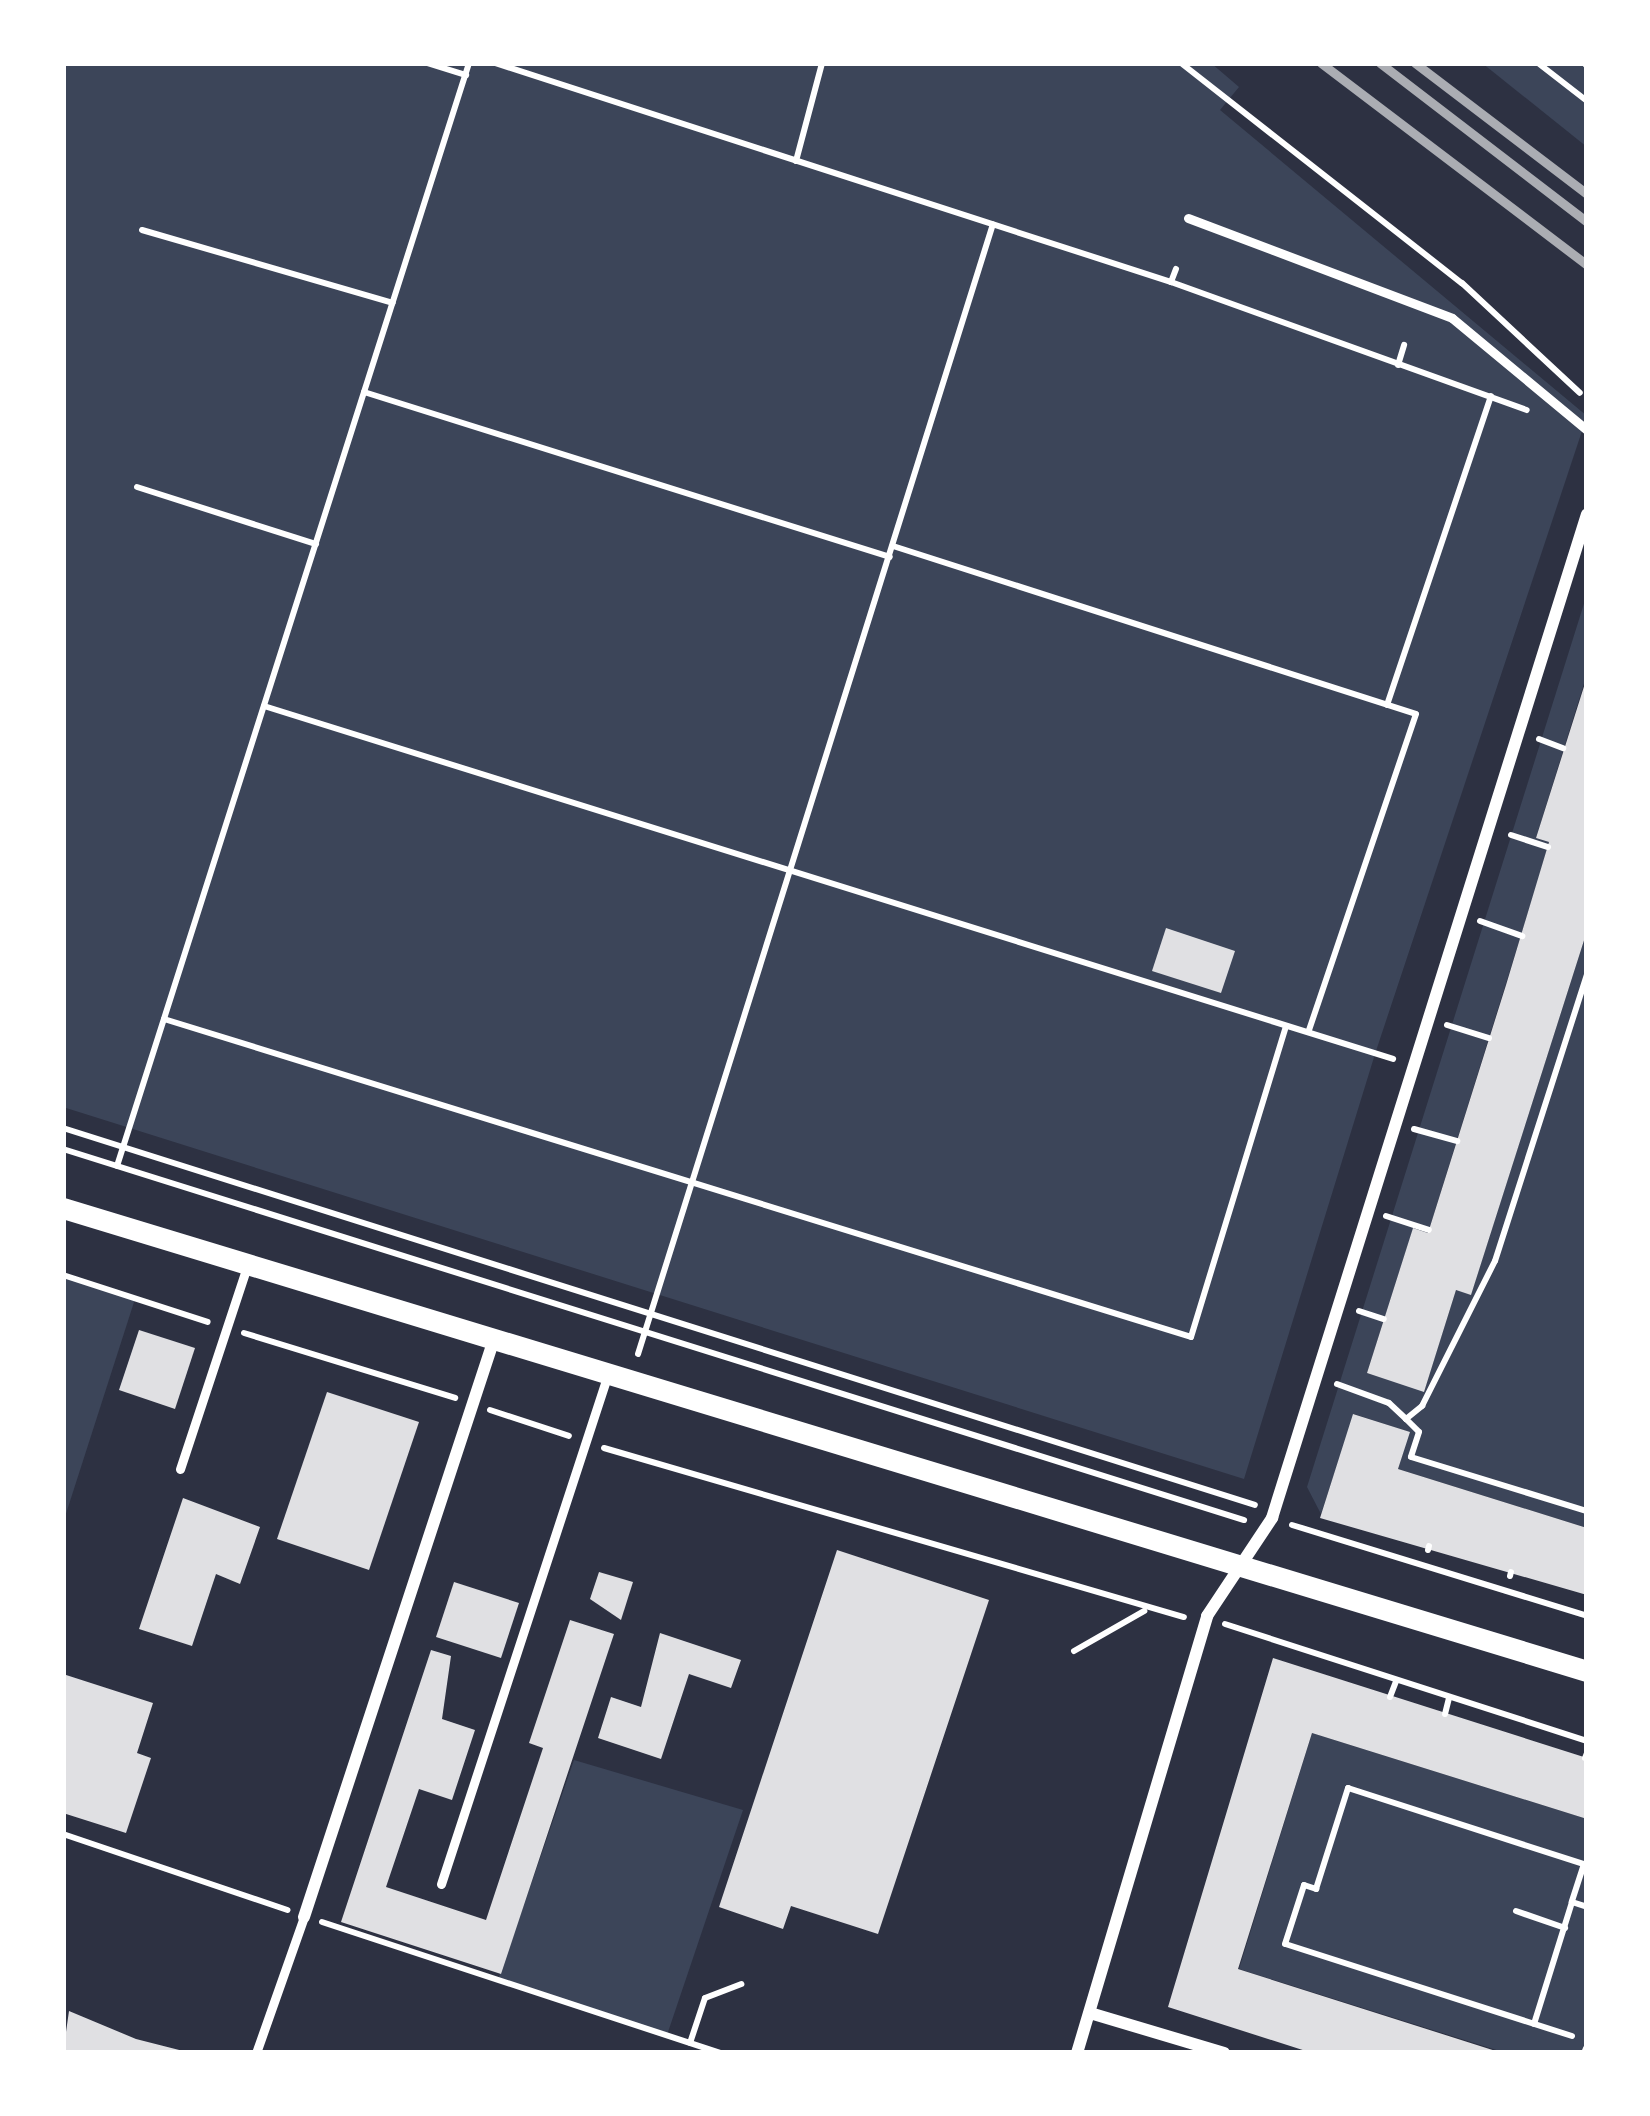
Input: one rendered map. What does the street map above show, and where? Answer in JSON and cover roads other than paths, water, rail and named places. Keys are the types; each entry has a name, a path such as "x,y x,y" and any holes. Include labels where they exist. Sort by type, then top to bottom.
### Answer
{"street":[{"path":"1077,2053 1207,1616 1272,1518 1587,514"},
{"path":"63,1208 1587,1671"},
{"path":"304,1916 493,1342"},
{"path":"1090,2013 1224,2053"}],"lane":[{"path":"1188,218 1452,317 1587,430"},
{"path":"180,1469 247,1266"},
{"path":"441,1884 607,1377"},
{"path":"256,2053 304,1916"}],"railway":[{"path":"1321,63 1587,265"},
{"path":"1380,63 1587,222"},
{"path":"1415,63 1587,194"}]}
